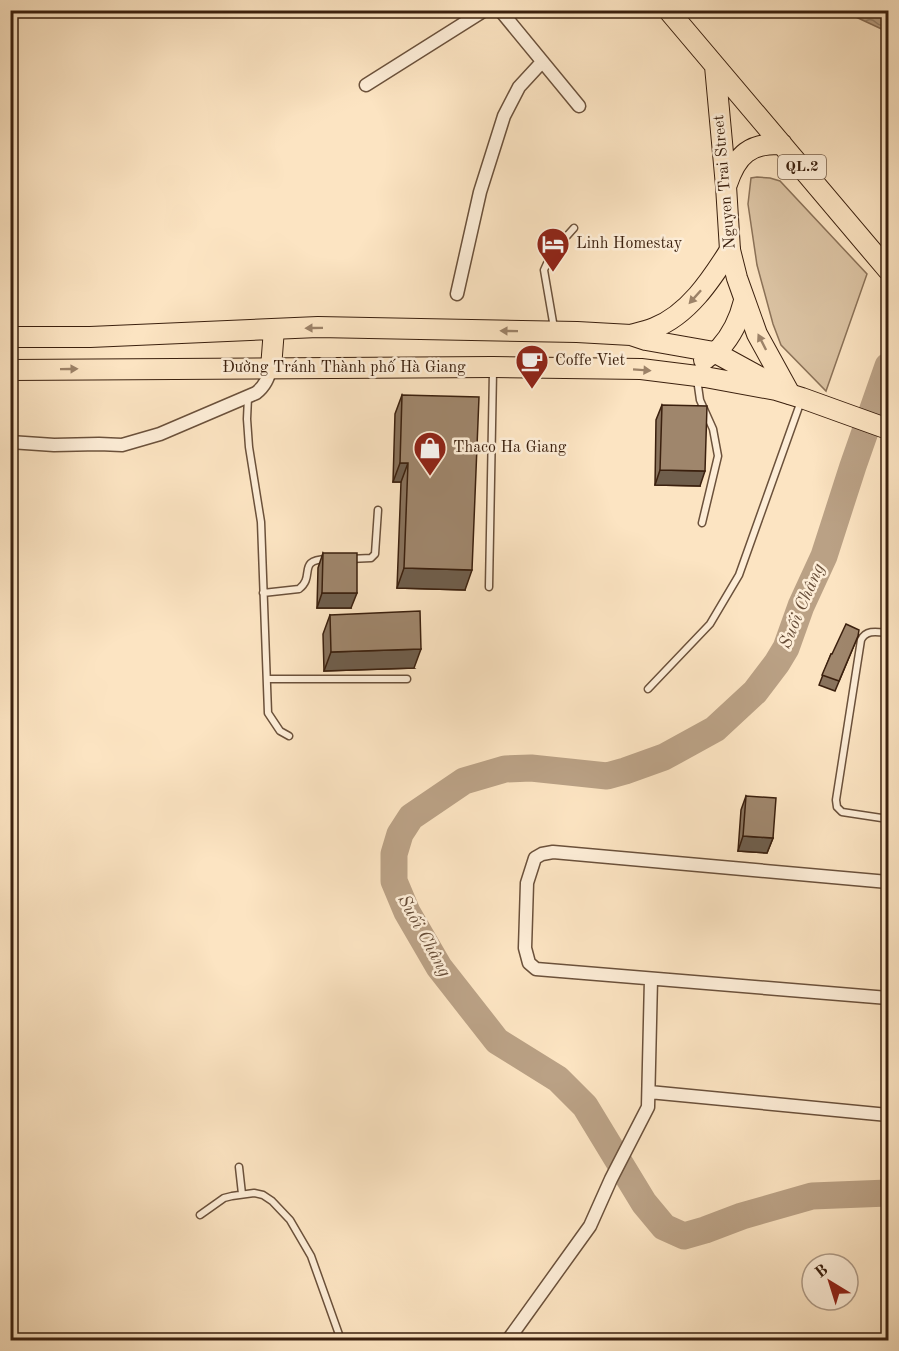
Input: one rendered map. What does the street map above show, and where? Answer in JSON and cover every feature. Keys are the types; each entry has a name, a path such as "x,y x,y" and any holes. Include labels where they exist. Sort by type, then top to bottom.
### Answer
{"main road":[{"name":"Nguyen Trai Street","path":"668,10 888,270"},
{"name":"Nguyen Trai Street","path":"715,66 726,186 729,250 744,300 758,334 801,398"},
{"path":"726,186 738,159 743,155 761,146 782,144"},
{"path":"631,335 655,327 685,309 718,269 729,250"},
{"path":"687,375 720,347 734,328 744,300"},
{"path":"10,337 318,327 555,331 631,335 646,340 714,352 801,398 888,429"},
{"path":"271,368 274,329"},
{"name":"Đường Tránh Thành phố Hà Giang","path":"10,370 493,367 641,369 745,384 801,398"}],"street":[{"path":"366,85 485,10"},
{"path":"500,10 579,106"},
{"path":"457,294 480,192 504,116 519,87 542,62"},
{"path":"10,442 54,445 122,445 160,434 256,393 267,380 271,368"},
{"path":"888,882 553,852 535,858 526,883 525,948 527,959 536,969 888,998"},
{"path":"508,1341 590,1226 648,1107 651,979"},
{"path":"650,1092 888,1114"}],"lane":[{"path":"555,331 544,270 557,247 574,228"},
{"path":"489,586 493,367"},
{"path":"687,375 713,429 718,456 702,523"},
{"path":"248,397 249,447 261,522 268,712 280,731 289,736"},
{"path":"648,689 710,624 739,575 801,398"},
{"path":"343,559 371,558 375,554 378,510"},
{"path":"263,593 299,589 303,586 309,565 313,561 332,559"},
{"path":"888,633 867,632 861,640 836,800 837,807 842,812 888,819"},
{"path":"267,679 407,679"},
{"path":"239,1167 242,1194"},
{"path":"200,1215 224,1198 242,1194 263,1195 272,1201 290,1220 311,1256 341,1341"}],"shaded area":[{"path":"751,178 780,181 867,274 826,391 781,345 773,324 757,265 748,204"}],"water":[{"path":"843,11 888,11 888,32"}],"building":[{"path":"402,395 479,397 472,570 404,568 408,463 400,463"},
{"path":"662,405 707,406 705,471 660,470"},
{"path":"323,553 357,553 357,593 322,593"},
{"path":"420,611 421,649 331,652 330,615"},
{"path":"846,624 859,630 839,681 822,675"},
{"path":"746,796 776,798 773,838 743,836"}],"waterway":[{"name":"Suối Châng","path":"888,366 824,556 801,606 786,648 755,692 715,729 664,757 625,771 607,776 531,768 505,769 464,781 411,817 400,834 394,854 394,881 407,912 439,967 497,1041 558,1079 585,1106 644,1203 664,1227 684,1236 812,1196 888,1193"}],"place":[{"name":"Linh Homestay","path":"553,273"},
{"name":"Coffe Viet","path":"532,390"},
{"name":"Thaco Ha Giang","path":"430,477"}]}
